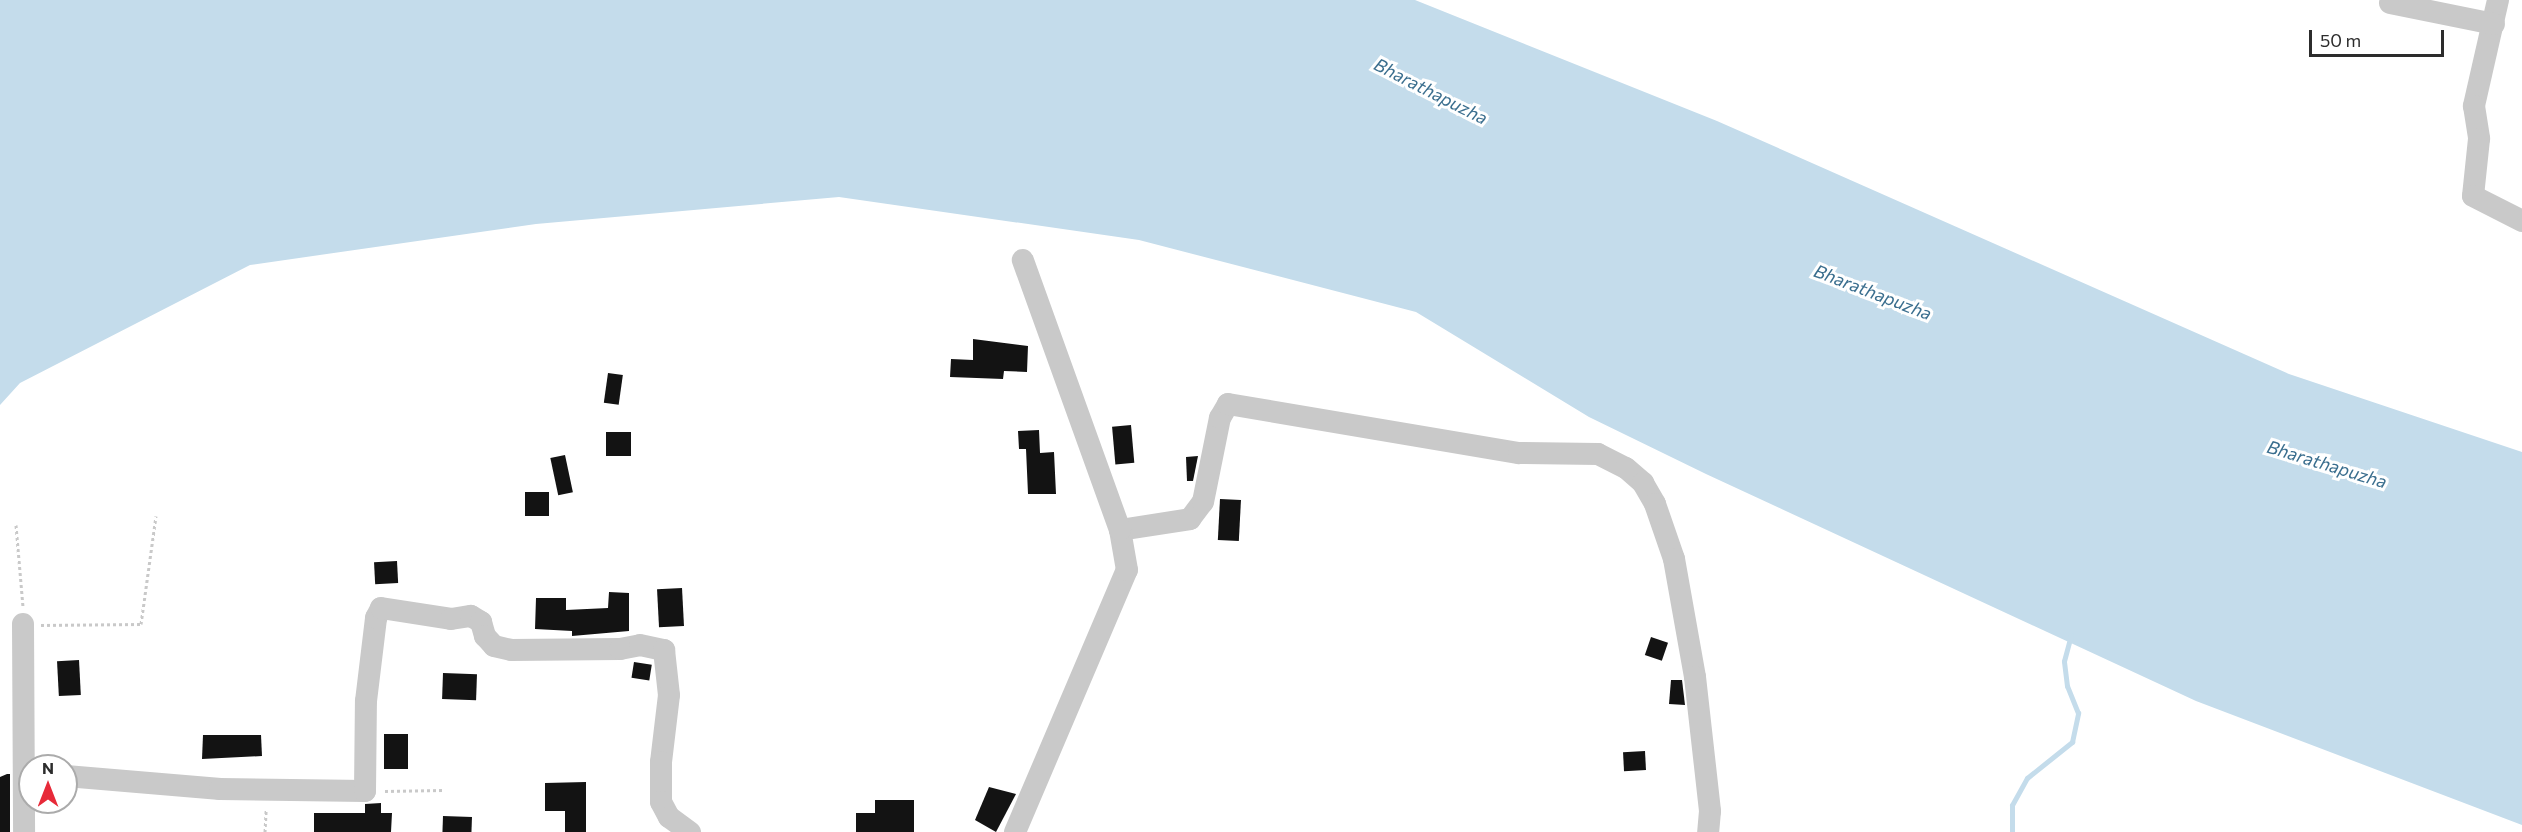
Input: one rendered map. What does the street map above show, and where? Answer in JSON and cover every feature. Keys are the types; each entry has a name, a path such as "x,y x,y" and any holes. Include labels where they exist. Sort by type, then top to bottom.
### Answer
{"street":[{"path":"2498,0 2474,106 2480,139 2473,196 2522,220"},
{"path":"2390,3 2494,24"},
{"path":"1015,832 1127,570 1120,530 1023,260"},
{"path":"1120,530 1190,519 1203,502 1220,418 1228,404 1519,453 1598,454 1626,468 1643,483 1655,504 1674,559 1695,677 1710,812 1708,832"},
{"path":"78,777 220,789 366,791 366,701 376,618 381,608 451,619 471,616 481,622 485,636 494,646 511,650 620,649 640,645 664,650 669,695 661,762 661,802 669,817 690,832"},
{"path":"23,624 27,754"},
{"path":"24,832 25,814"}],"path":[{"path":"16,525 23,624 141,624 156,516"},
{"path":"366,791 443,790"}],"water":[{"name":"Bharathapuzha","path":"0,0 1415,0 1717,121 2289,374 2522,452 2522,825 2196,701 1706,474 1589,417 1416,312 1139,240 839,197 536,224 250,265 20,383 0,405"}],"building":[{"path":"973,339 1028,346 1027,372 1004,371 1003,379 950,377 951,359 973,360"},
{"path":"608,373 623,375 619,405 604,403"},
{"path":"1131,425 1134,463 1115,465 1112,427"},
{"path":"1039,430 1040,453 1054,452 1056,494 1028,494 1026,449 1019,449 1018,431"},
{"path":"606,432 631,432 631,456 606,456"},
{"path":"565,455 573,492 558,495 550,458"},
{"path":"1198,456 1193,481 1187,481 1186,457"},
{"path":"525,492 549,492 549,516 525,516"},
{"path":"1220,499 1241,500 1239,541 1218,540"},
{"path":"397,561 398,583 375,584 374,562"},
{"path":"682,588 684,626 659,627 657,589"},
{"path":"609,592 629,593 629,631 572,636 572,631 535,629 536,598 566,598 566,610 608,608"},
{"path":"1651,637 1668,643 1662,661 1645,655"},
{"path":"79,660 81,695 59,696 57,661"},
{"path":"634,662 652,665 649,681 631,678"},
{"path":"443,673 477,674 476,700 442,699"},
{"path":"1671,680 1682,680 1685,705 1669,704"},
{"path":"384,734 408,734 408,769 384,769"},
{"path":"203,735 261,735 262,756 202,759"},
{"path":"1645,751 1646,770 1624,771 1623,752"},
{"path":"10,774 10,832 0,832 0,777"},
{"path":"586,782 586,832 565,832 565,811 545,811 545,783"},
{"path":"989,787 1016,794 996,832 975,820"},
{"path":"875,800 914,800 914,832 856,832 856,813 875,813"},
{"path":"381,803 381,813 392,813 391,832 314,832 314,813 365,813 365,804"},
{"path":"443,816 472,817 471,832 442,832"}],"waterway":[{"path":"2012,832 2012,805 2027,778 2072,742 2078,713 2067,686 2064,661 2071,635"}]}
